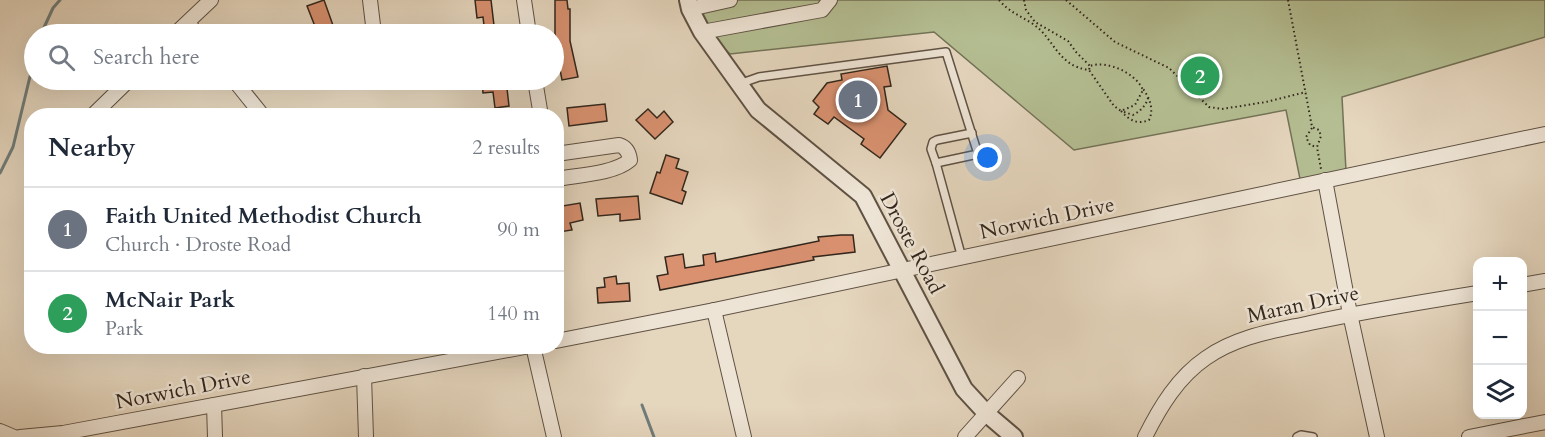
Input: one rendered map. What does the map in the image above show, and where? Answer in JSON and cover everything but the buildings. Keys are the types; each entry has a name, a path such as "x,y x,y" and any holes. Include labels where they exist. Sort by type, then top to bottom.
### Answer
{"street":[{"path":"188,23 211,0"},
{"path":"370,0 373,24"},
{"path":"524,0 528,24"},
{"path":"689,5 729,0"},
{"path":"702,32 822,10 830,0"},
{"name":"Droste Road","path":"689,5 702,32 758,110 863,196 964,389 987,414 1014,437"},
{"path":"100,108 119,90"},
{"path":"242,90 257,108"},
{"path":"537,90 540,108"},
{"name":"Norwich Drive","path":"564,339 901,271 1545,134"},
{"path":"564,153 619,145 629,153 630,160 623,166 564,178"},
{"path":"1325,180 1350,314 1377,437"},
{"path":"1527,284 1545,282"},
{"name":"Maran Drive","path":"1145,437 1160,408 1180,382 1206,358 1245,337 1350,314 1473,294"},
{"path":"714,310 744,437"},
{"name":"Norwich Drive","path":"20,437 63,435 486,354"},
{"path":"533,354 554,437"},
{"path":"364,376 366,437"},
{"path":"965,437 1018,378"},
{"path":"214,405 215,437"},
{"path":"1469,437 1545,422"},
{"path":"0,431 14,437"}],"lane":[{"path":"739,84 759,77 946,52 978,154 936,163"},
{"path":"962,258 931,148 933,142 937,140 972,133"},
{"path":"1297,437 1313,437"}],"path":[{"path":"999,0 1012,13 1068,41 1090,66"},
{"path":"1024,0 1026,10 1035,24 1064,60 1089,70 1114,106 1131,120 1144,122 1149,120 1152,109 1148,96 1133,77 1104,63 1090,66"},
{"path":"1066,0 1115,42 1168,68 1209,107 1222,109 1266,102 1306,92"},
{"path":"1288,0 1312,127 1306,137 1310,145 1317,147"},
{"path":"1089,70 1090,66"},
{"path":"1121,111 1135,105 1143,90 1141,85"},
{"path":"1121,111 1133,115 1147,103 1148,96"},
{"path":"1312,127 1318,130 1321,136 1317,147 1318,160 1325,180"}],"green space":[{"path":"692,0 1545,0 1545,37 1342,97 1346,171 1300,179 1286,110 1074,150 934,32 730,54 697,23"}],"waterway":[{"path":"46,24 53,8 60,0"},
{"path":"0,173 13,147 27,90"},
{"path":"642,405 654,437"}],"place":[{"name":"McNair Park","path":"1200,76"},
{"name":"Faith United Methodist Church","path":"858,100"}]}
